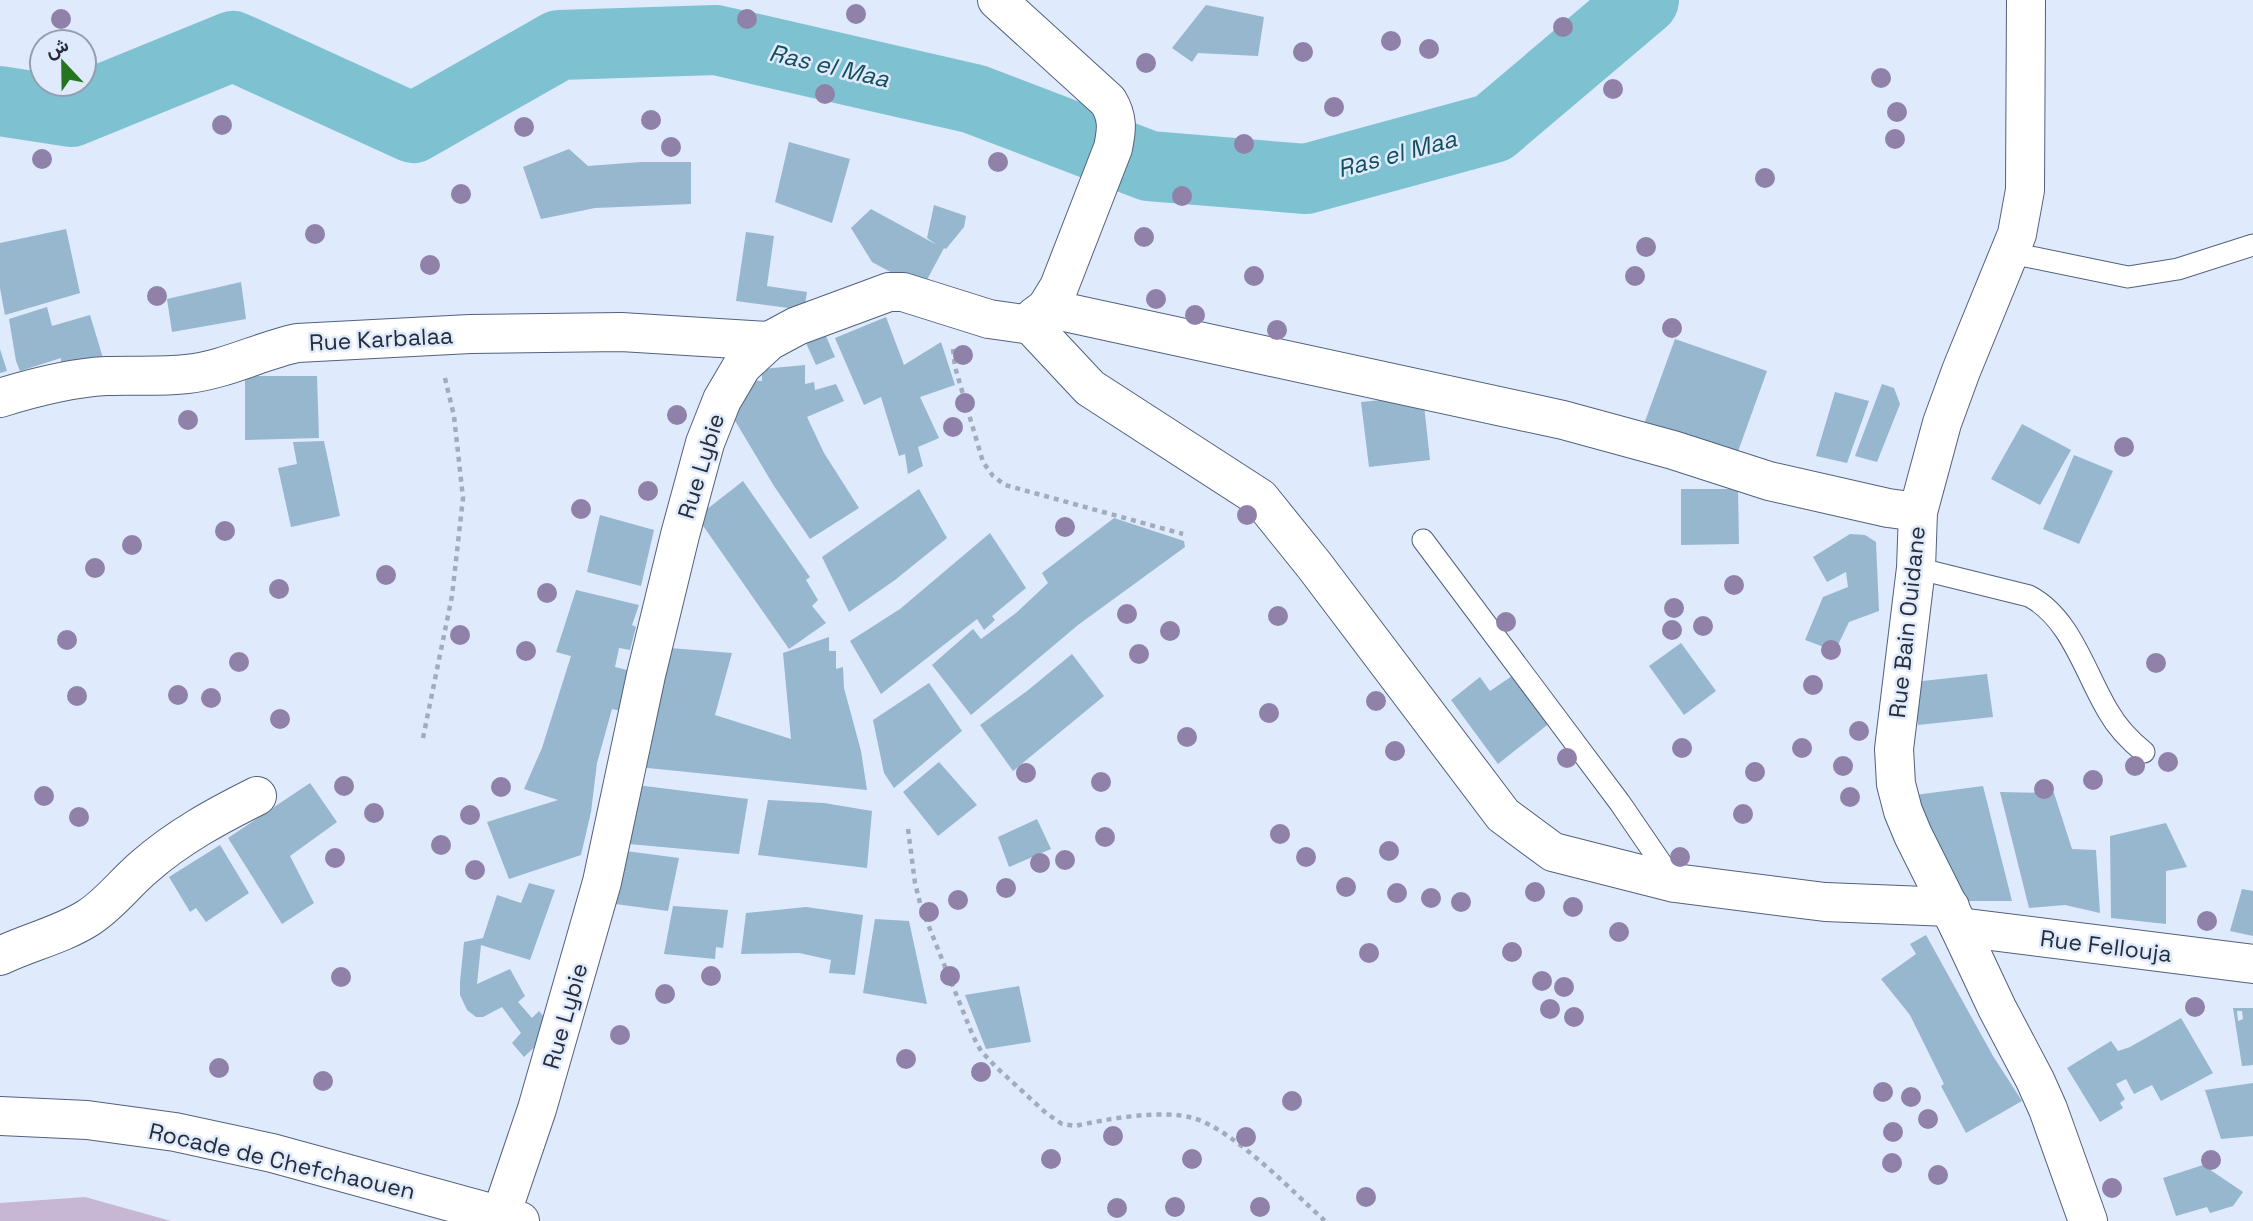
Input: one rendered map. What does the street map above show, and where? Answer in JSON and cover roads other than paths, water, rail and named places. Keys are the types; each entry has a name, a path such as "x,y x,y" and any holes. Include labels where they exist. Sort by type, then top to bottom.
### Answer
{"street":[{"path":"997,0 1108,100 1115,113 1117,129 1113,148 1046,307"},
{"name":"Rue Bain Ouidane","path":"2026,0 2023,212 2011,253 1942,423 1918,512 1916,568 1894,749 1896,784 1903,811 1997,1008 2035,1080 2088,1221"},
{"name":"Rue Lybie","path":"510,1218 602,882 646,675 705,443 722,400 742,366 769,341 797,326 889,292 903,292 989,319 1046,307 1563,420 1673,450 1769,481 1888,508 1918,512"},
{"name":"Rue Fellouja","path":"1046,307 1090,388 1260,498 1503,815 1553,852 1675,883 1955,917 2253,964"},
{"name":"Rue Karbalaa","path":"0,398 70,379 188,374 216,369 271,349 297,344 435,335 621,332 769,341"},
{"path":"0,956 92,916 143,867 173,843 257,796"},
{"name":"Rocade de Chefchaouen","path":"0,1116 87,1120 175,1132 272,1153 510,1218"}],"lane":[{"path":"2011,253 2128,277 2178,269 2253,245"},
{"path":"1423,540 1620,803 1675,883"},
{"path":"1916,568 2029,596 2042,603 2055,615 2066,632 2108,713 2127,738 2144,752"}],"waterway":[{"name":"Ras el Maa","path":"0,101 71,112 233,46 413,128 559,45 716,40 974,99 1149,166 1306,179 1493,128 1644,0"}]}
